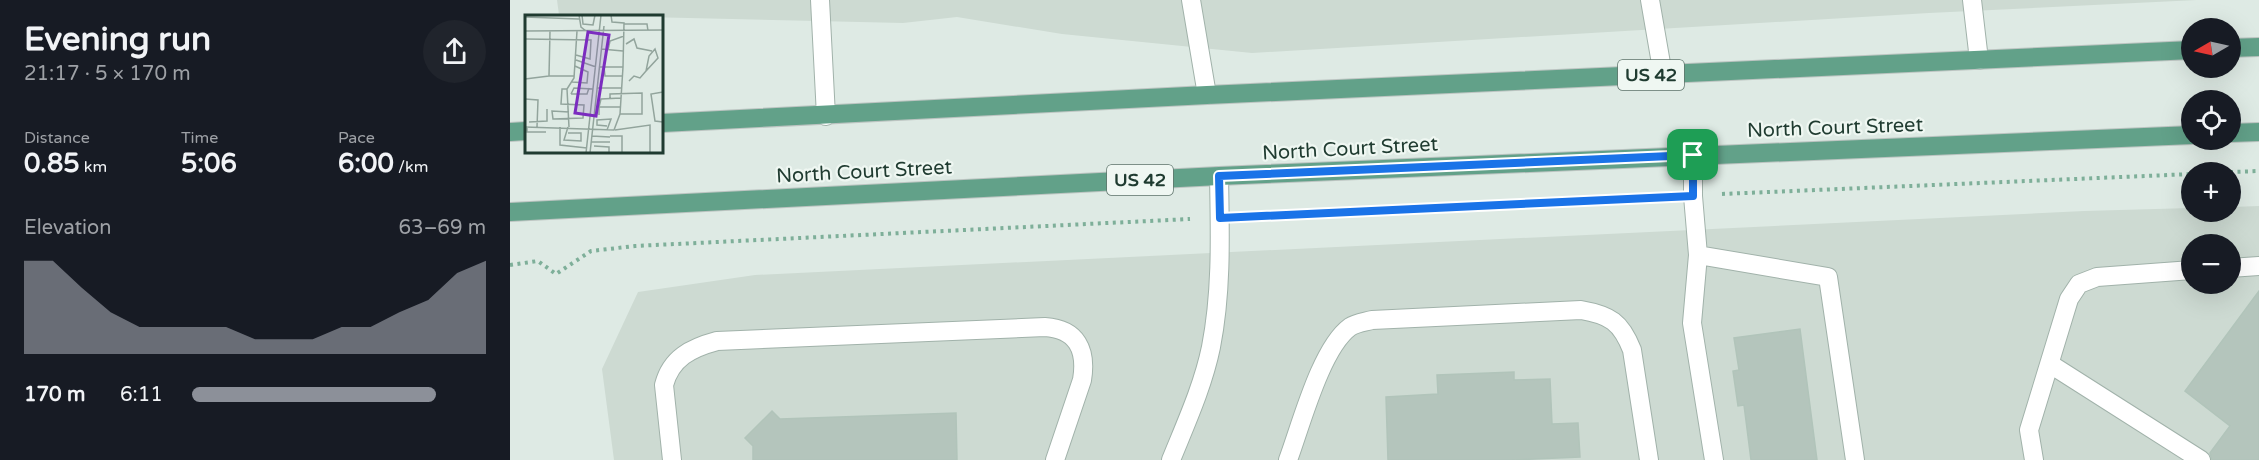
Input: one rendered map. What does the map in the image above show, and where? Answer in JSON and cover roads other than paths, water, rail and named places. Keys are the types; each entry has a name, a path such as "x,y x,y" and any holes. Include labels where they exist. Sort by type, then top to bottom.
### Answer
{"main road":[{"path":"2241,48 2259,47"},
{"name":"US 42","path":"663,123 2181,51"},
{"path":"510,132 525,131"},
{"path":"2241,133 2259,132"},
{"name":"North Court Street","path":"510,212 1219,176 2181,135"}],"lane":[{"path":"820,0 826,116"},
{"path":"1191,0 1207,96"},
{"path":"1650,0 1663,75"},
{"path":"1972,0 1979,60"},
{"path":"1693,155 1693,196 1698,255 1692,323 1714,460"},
{"path":"1171,460 1197,395 1210,349 1218,303 1219,176"},
{"path":"1698,255 1828,277 1855,460"},
{"path":"2241,267 2259,266"},
{"path":"2034,460 2029,430 2068,298 2079,284 2097,277 2181,271"},
{"path":"1288,460 1324,362 1336,341 1351,327 1372,320 1581,310 1599,313 1614,320 1626,335 1632,350 1649,460"},
{"path":"672,460 664,385 667,373 676,360 702,345 717,341 1045,327 1059,328 1077,341 1083,352 1085,366 1055,460"},
{"path":"2050,364 2201,460"}]}
